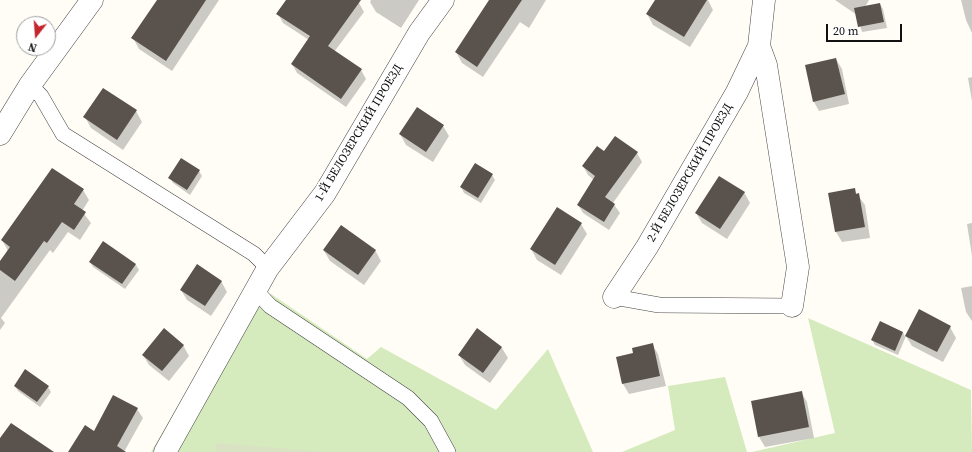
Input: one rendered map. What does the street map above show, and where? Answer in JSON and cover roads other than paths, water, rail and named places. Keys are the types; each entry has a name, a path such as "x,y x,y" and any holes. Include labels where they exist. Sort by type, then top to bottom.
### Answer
{"street":[{"path":"0,134 30,85 92,0"},
{"name":"1-Й БЕЛОЗЕРСКИЙ ПРОЕЗД","path":"165,452 268,268 325,193 419,33 443,0"},
{"name":"2-Й БЕЛОЗЕРСКИЙ ПРОЕЗД","path":"614,297 647,248 733,99 759,46 764,0"},
{"name":"2-Й БЕЛОЗЕРСКИЙ ПРОЕЗД","path":"759,46 766,66 798,267 792,306"}],"lane":[{"path":"30,85 41,96 63,134 254,254 268,268"},
{"path":"255,290 270,306 408,398 431,421 448,452"},
{"path":"614,297 659,305 792,306"}]}
